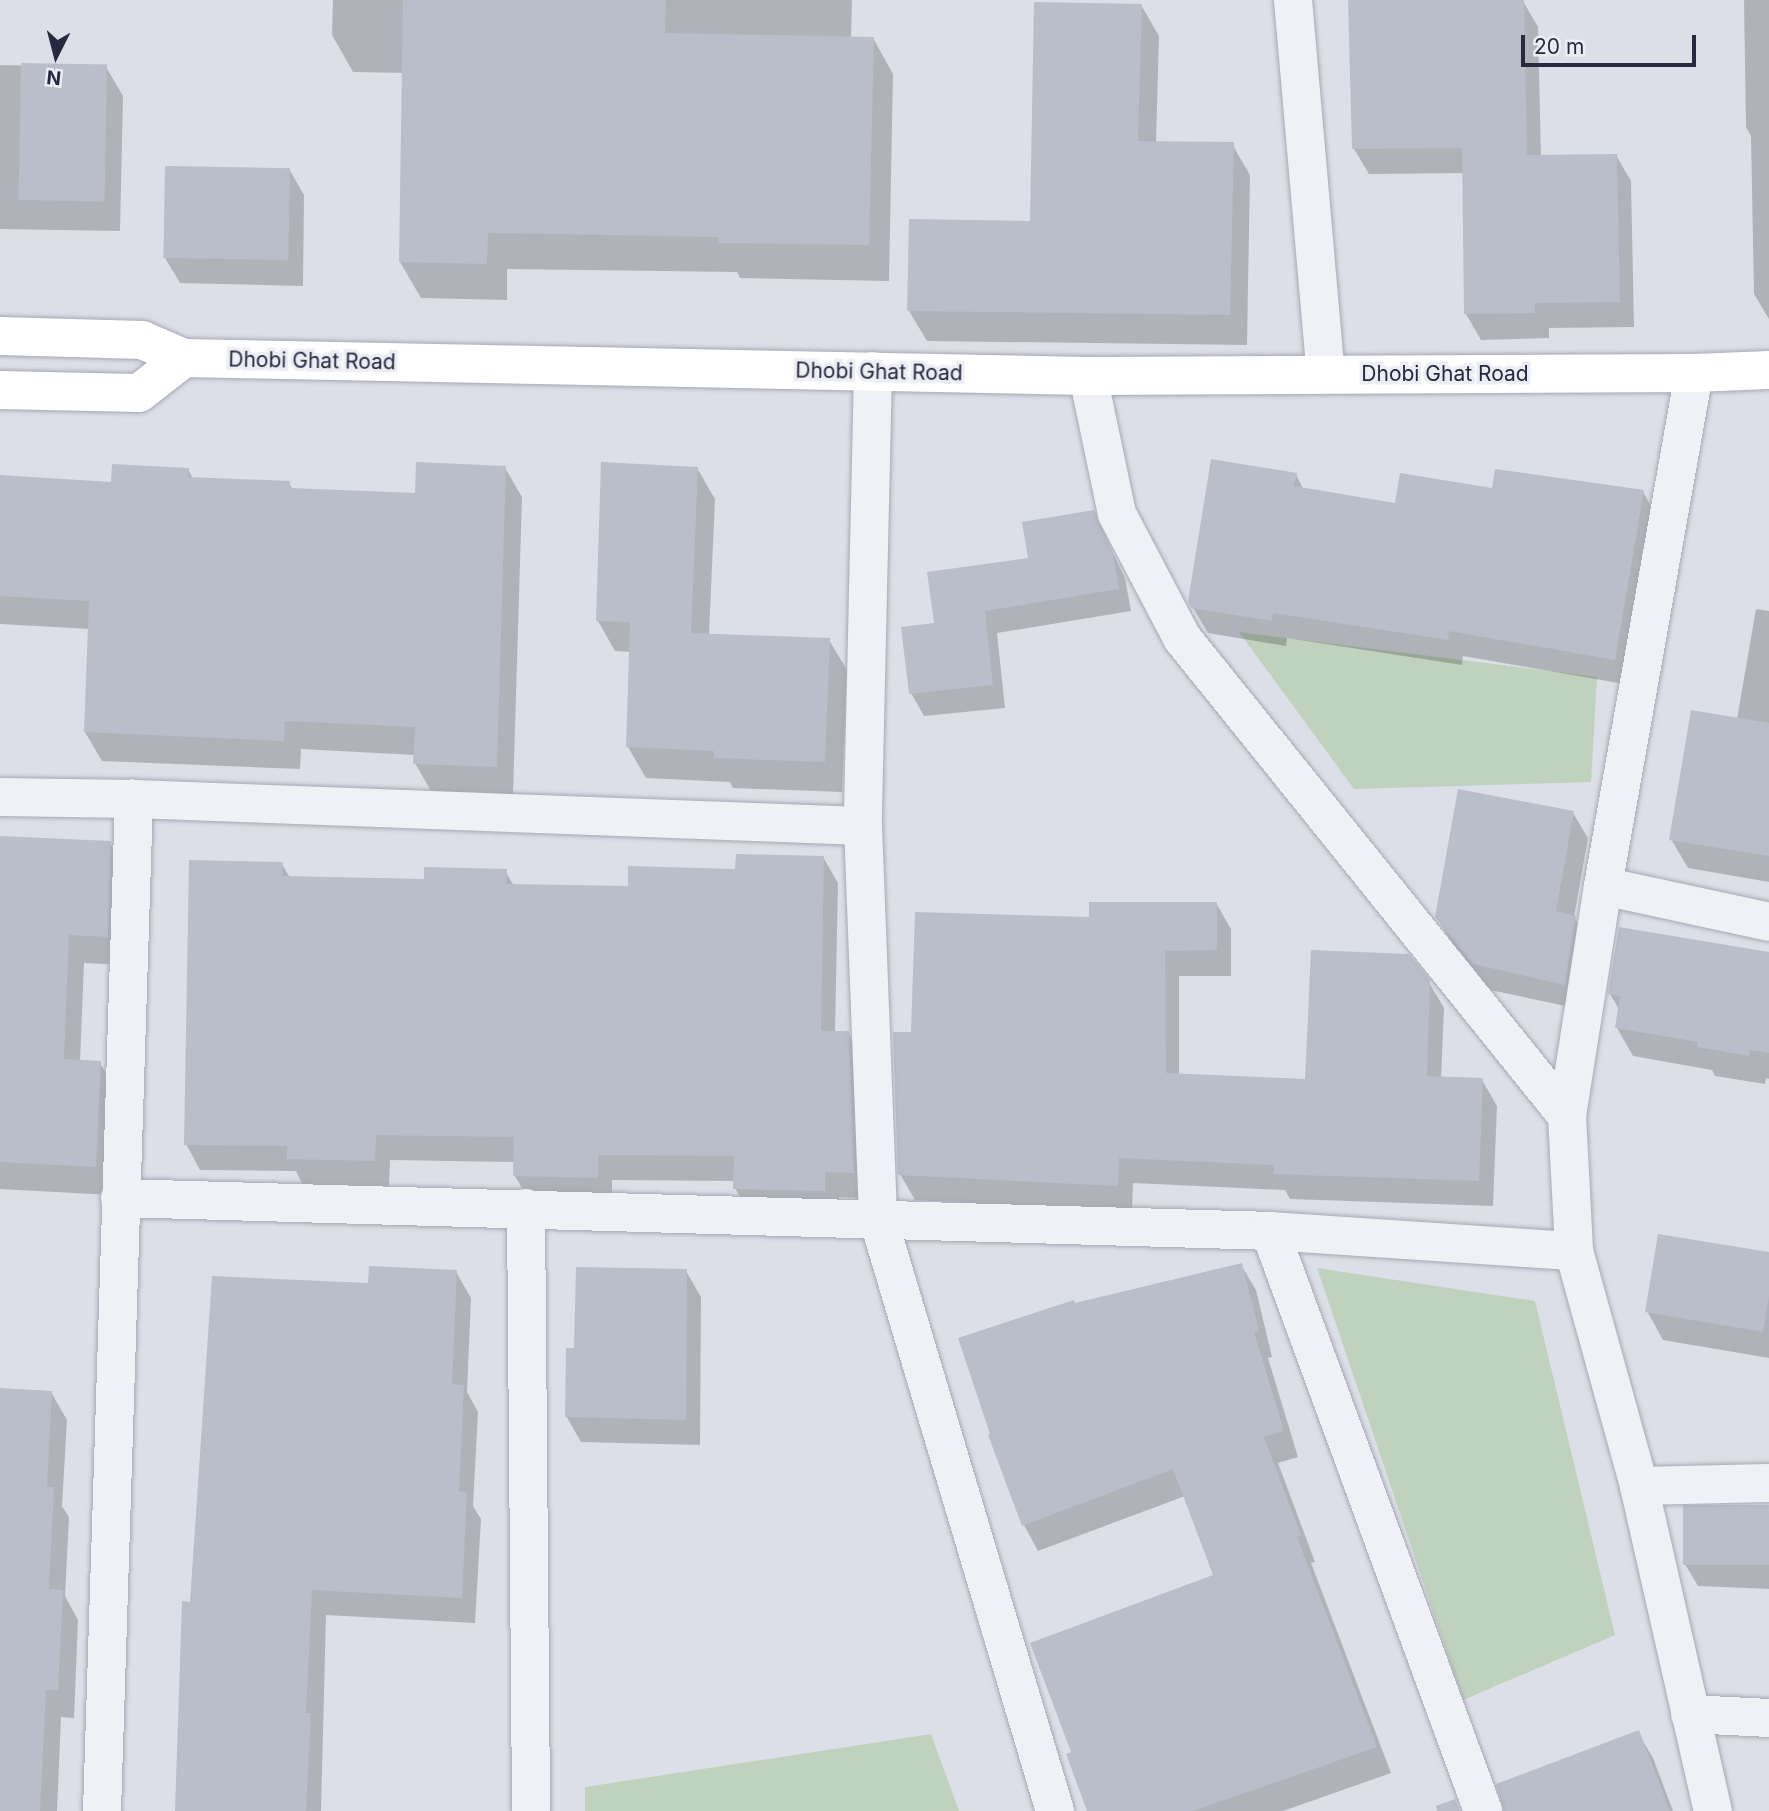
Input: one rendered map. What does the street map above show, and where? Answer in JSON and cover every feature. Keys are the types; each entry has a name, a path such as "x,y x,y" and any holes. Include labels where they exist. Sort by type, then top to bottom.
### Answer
{"main road":[{"path":"0,336 142,340 184,358 139,393 0,390"},
{"name":"Dhobi Ghat Road","path":"184,358 1088,376 1694,373 1769,370"}],"street":[{"path":"1293,0 1326,374"},
{"path":"873,372 863,826 878,1217 1055,1811"},
{"path":"1694,373 1603,886 1567,1116 1574,1251 1639,1486 1713,1811"},
{"path":"1088,376 1117,514 1182,638 1567,1116"},
{"path":"0,797 134,799 863,826"},
{"path":"102,1811 134,799"},
{"path":"1603,886 1769,922"},
{"path":"120,1198 878,1217 1270,1231 1574,1251"},
{"path":"526,1208 531,1811"},
{"path":"1270,1231 1483,1811"},
{"path":"1639,1486 1769,1483"},
{"path":"1690,1714 1769,1718"}],"green space":[{"path":"1239,632 1597,677 1591,782 1354,789"},
{"path":"1317,1268 1535,1301 1615,1635 1463,1700"},
{"path":"931,1734 959,1811 585,1811 585,1787"}],"building":[{"path":"403,0 666,0 665,33 874,37 869,245 718,243 718,237 488,233 487,264 399,262"},
{"path":"1348,0 1524,0 1527,155 1617,154 1620,302 1535,303 1535,313 1464,314 1462,148 1352,149"},
{"path":"1034,2 1142,4 1138,141 1234,142 1230,315 907,311 909,219 1030,221"},
{"path":"21,63 107,65 105,201 19,200"},
{"path":"165,166 290,168 288,260 163,258"},
{"path":"1211,459 1297,473 1294,486 1395,503 1400,473 1492,488 1495,469 1644,490 1615,660 1449,631 1448,640 1273,613 1272,621 1191,608 1188,601"},
{"path":"416,462 506,466 497,767 413,764 415,727 285,721 284,741 84,732 89,601 0,596 0,475 111,482 112,464 189,468 188,477 290,481 290,488 415,493"},
{"path":"601,462 698,467 691,633 830,638 825,762 714,758 714,751 626,747 630,622 596,621"},
{"path":"1094,510 1113,553 1119,589 985,611 993,685 909,694 901,627 934,623 927,572 1028,558 1022,522"},
{"path":"1691,710 1769,723 1769,856 1669,840"},
{"path":"1458,789 1574,811 1556,911 1576,916 1565,985 1473,964 1435,917"},
{"path":"0,836 111,841 108,937 69,935 64,1059 101,1061 96,1167 0,1162"},
{"path":"736,854 824,856 821,1031 849,1031 854,1173 825,1172 825,1191 733,1189 734,1156 598,1155 598,1178 513,1176 514,1137 376,1135 375,1161 287,1159 287,1146 184,1145 189,860 283,862 282,876 424,879 424,867 507,869 506,884 628,886 628,866 735,869"},
{"path":"1089,902 1217,902 1217,950 1165,951 1166,1073 1305,1079 1311,950 1409,954 1430,980 1427,1076 1483,1078 1479,1181 1273,1174 1274,1165 1119,1158 1118,1186 898,1175 893,1032 911,1032 915,912 1089,917"},
{"path":"1619,927 1769,952 1769,1053 1750,1050 1749,1056 1697,1047 1698,1042 1615,1028 1620,996 1608,994"},
{"path":"1658,1234 1769,1252 1769,1297 1763,1332 1645,1312"},
{"path":"1242,1263 1259,1331 1254,1332 1284,1431 1264,1437 1301,1536 1297,1537 1377,1747 1193,1811 1087,1811 1066,1754 1071,1752 1030,1643 1213,1575 1173,1469 1022,1526 988,1435 990,1434 958,1338 1074,1300 1075,1303"},
{"path":"369,1266 457,1270 452,1384 464,1385 459,1491 467,1492 462,1598 312,1590 306,1713 311,1713 306,1811 175,1811 182,1601 190,1602 212,1276 368,1283"},
{"path":"576,1267 687,1269 686,1420 565,1417 566,1348 574,1348"},
{"path":"0,1388 52,1391 47,1487 54,1487 49,1589 63,1590 58,1690 46,1690 40,1811 0,1811"},
{"path":"1683,1505 1769,1505 1769,1565 1683,1565"},
{"path":"1639,1730 1670,1811 1504,1811 1496,1784"},
{"path":"1455,1799 1460,1811 1437,1811 1436,1806"}]}
